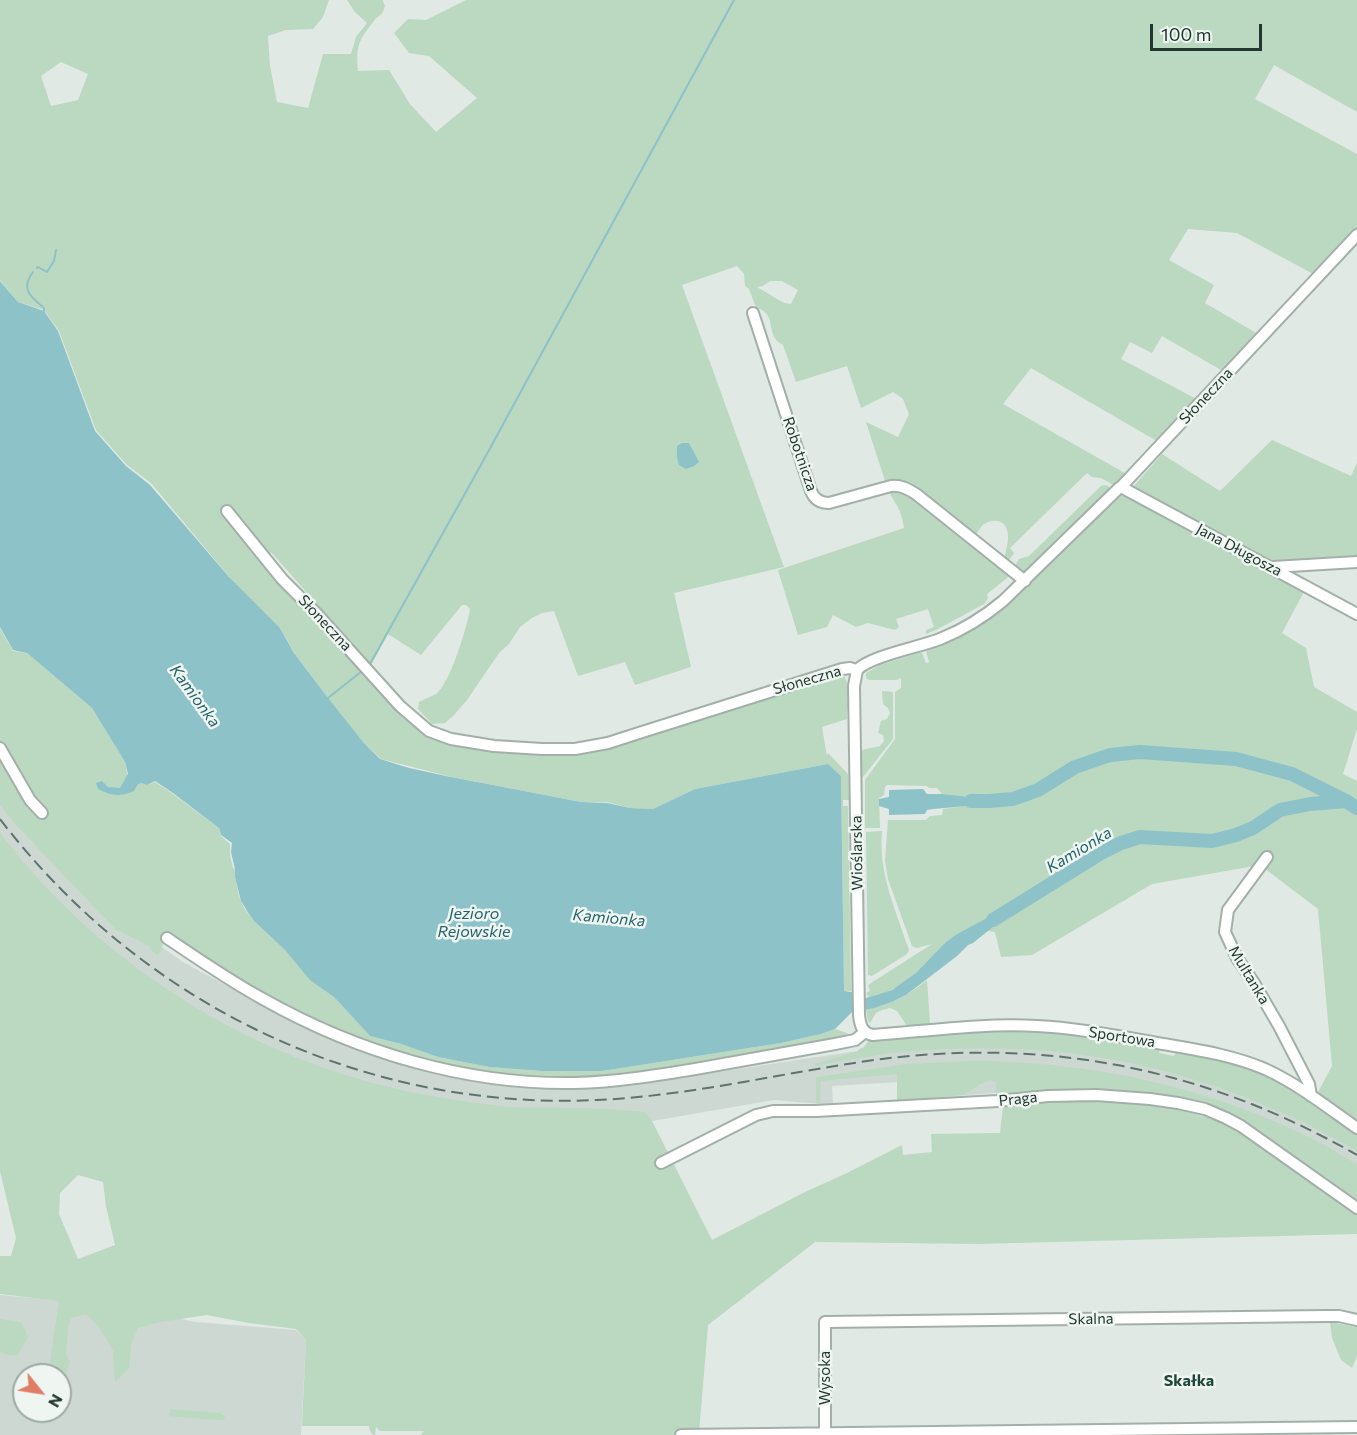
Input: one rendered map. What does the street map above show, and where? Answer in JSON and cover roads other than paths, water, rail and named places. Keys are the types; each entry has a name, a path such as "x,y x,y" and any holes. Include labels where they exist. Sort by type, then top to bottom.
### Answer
{"street":[{"name":"Słoneczna","path":"227,511 275,571 400,706 429,731 451,739 496,747 575,748 608,742 842,669 858,670 868,662 957,631 992,610 1121,487 1357,235"},
{"name":"Robotnicza","path":"753,313 811,491 816,500 829,503 891,486 900,486 916,494 1025,581"},
{"name":"Jana Długosza","path":"1121,487 1357,614"},
{"path":"1271,567 1357,562"},
{"name":"Wioślarska","path":"858,670 854,686 859,1018 866,1032"},
{"path":"0,748 30,800 42,813"},
{"name":"Multanka","path":"1266,857 1231,904 1225,932 1237,958 1279,1026 1309,1084 1311,1096"},
{"path":"167,938 245,989 308,1022 392,1055 430,1066 498,1079 575,1083 649,1076 855,1040 866,1032"},
{"name":"Sportowa","path":"866,1032 873,1035 995,1025 1038,1026 1082,1030 1208,1051 1265,1069 1311,1096 1357,1128"},
{"name":"Praga","path":"661,1163 756,1115 773,1111 816,1111 1096,1095 1141,1098 1196,1107 1226,1118 1241,1126 1357,1208"},
{"name":"Skalna","path":"825,1322 1325,1316 1357,1320"},
{"name":"Wysoka","path":"825,1322 825,1433"},
{"path":"681,1435 1170,1433 1357,1427"}],"water":[{"name":"Jezioro Rejowskie","path":"0,281 18,302 44,311 58,331 95,431 126,466 150,485 229,577 280,628 294,653 328,698 363,742 380,759 446,776 581,802 653,809 695,789 828,764 841,776 844,991 866,998 892,990 916,973 957,934 1006,908 1009,914 906,995 874,1008 852,1012 835,1029 781,1043 602,1071 542,1071 489,1067 438,1057 370,1036 334,997 310,980 285,950 254,921 241,901 231,852 232,843 221,835 219,828 155,781 147,785 138,784 134,791 120,795 98,789 96,783 102,781 108,787 120,788 128,774 125,762 92,708 27,653 13,650 0,627"},
{"path":"689,443 699,462 686,469 679,465 677,457 677,446"},
{"path":"923,789 927,794 989,799 989,804 933,809 927,810 925,814 889,815 889,809 879,806 879,799 889,797 889,790"}],"waterway":[{"path":"370,664 734,0"},
{"path":"37,268 47,272 54,261 56,250"},
{"path":"33,272 27,288 44,311"},
{"path":"328,698 362,671"},
{"name":"Kamionka","path":"971,801 1013,799 1038,790 1075,767 1110,755 1140,752 1236,759 1292,774 1344,800"},
{"name":"Kamionka","path":"993,920 1101,853 1140,837 1212,841 1253,828 1280,810 1310,804 1346,801 1357,808"}],"railway":[{"path":"0,819 57,885 120,943 190,993 264,1033 343,1065 425,1087 510,1099 597,1100 665,1094 833,1066 932,1054 996,1053 1059,1057 1120,1066 1181,1080 1240,1100 1299,1125 1357,1155"}],"district":[{"name":"Skałka","path":"1189,1381"}]}
